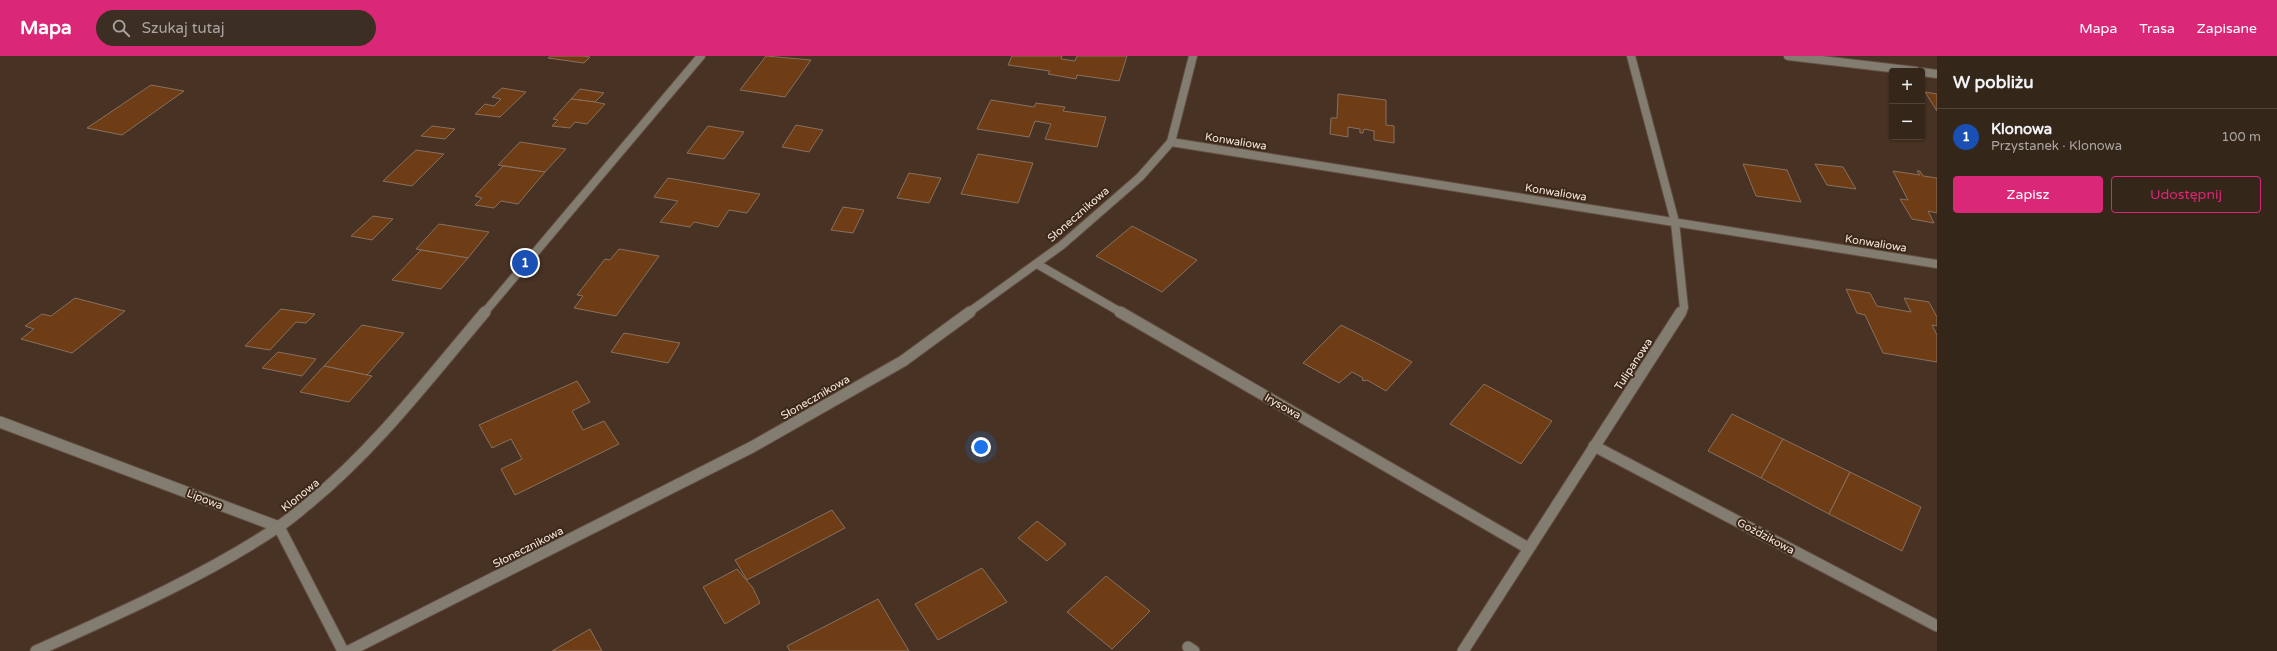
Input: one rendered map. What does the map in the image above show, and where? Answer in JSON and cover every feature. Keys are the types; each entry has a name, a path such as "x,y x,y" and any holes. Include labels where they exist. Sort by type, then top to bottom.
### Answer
{"street":[{"name":"Klonowa","path":"36,651 96,624 216,564 279,527 331,485 385,431 701,56"},
{"name":"Słonecznikowa","path":"349,651 752,447 903,361 1062,245 1140,177 1171,142 1193,56"},
{"name":"Tulipanowa","path":"1463,651 1684,308 1675,222 1631,56"},
{"path":"1788,56 1890,68"},
{"path":"1925,72 1937,74"},
{"name":"Konwaliowa","path":"1171,142 1937,264"},
{"name":"Irysowa","path":"1037,264 1528,548"},
{"name":"Lipowa","path":"0,422 279,527"},
{"name":"Goździkowa","path":"1594,446 1937,626"},
{"path":"279,527 343,651"}],"building":[{"path":"551,56 590,57 584,63 548,58"},
{"path":"766,56 811,60 785,97 740,90"},
{"path":"1012,56 1062,56 1061,59 1075,61 1077,56 1127,56 1119,81 1077,75 1076,79 1048,74 1050,71 1008,65"},
{"path":"151,85 184,91 122,135 87,128"},
{"path":"502,88 526,92 500,117 475,114 485,104 494,106 501,99 492,97"},
{"path":"580,89 604,93 595,102 571,99"},
{"path":"1925,92 1937,94 1937,111"},
{"path":"1338,94 1386,100 1386,125 1394,126 1394,143 1374,140 1374,131 1364,129 1363,133 1360,133 1360,129 1348,127 1348,137 1330,134 1331,118 1337,118"},
{"path":"571,99 605,104 587,124 575,122 570,128 552,126 558,120 553,119"},
{"path":"991,100 1034,107 1036,103 1065,107 1063,111 1106,117 1097,147 1045,139 1051,124 1035,121 1029,137 977,129"},
{"path":"796,125 823,130 809,152 782,147"},
{"path":"432,126 455,129 445,139 421,136"},
{"path":"708,126 744,132 724,159 687,153"},
{"path":"520,142 566,149 545,172 498,165"},
{"path":"416,150 444,154 412,186 383,181"},
{"path":"978,154 1033,163 1018,203 961,194"},
{"path":"1743,164 1787,170 1801,202 1756,196"},
{"path":"1815,164 1843,167 1856,189 1827,185"},
{"path":"503,166 545,172 518,204 501,201 494,208 475,205 482,198 475,196"},
{"path":"1893,171 1920,175 1917,171 1920,171 1923,176 1937,178 1937,213 1928,211 1934,223 1912,219 1900,199 1908,200"},
{"path":"909,173 941,178 929,203 897,198"},
{"path":"668,178 760,194 747,213 729,210 718,227 694,222 690,227 660,222 678,201 654,197"},
{"path":"843,207 864,210 853,233 831,230"},
{"path":"373,216 393,219 372,240 351,236"},
{"path":"439,224 489,232 468,258 416,249"},
{"path":"1132,226 1197,260 1162,292 1096,256"},
{"path":"619,249 659,256 616,316 574,308 583,296 577,295 605,259 610,260"},
{"path":"421,250 468,258 441,289 392,280"},
{"path":"1846,289 1870,293 1877,306 1911,312 1904,298 1929,302 1937,317 1937,326 1932,325 1937,335 1937,362 1883,353 1865,315 1857,313"},
{"path":"75,298 125,311 72,353 21,339 34,329 25,326 42,314 51,316"},
{"path":"281,309 315,314 306,323 296,322 270,350 245,346"},
{"path":"362,325 404,333 367,375 324,366"},
{"path":"1341,325 1412,362 1386,391 1367,380 1362,380 1363,378 1352,372 1339,383 1303,363"},
{"path":"624,333 680,343 668,363 611,352"},
{"path":"278,352 316,359 302,376 262,368"},
{"path":"324,366 372,376 349,402 300,392"},
{"path":"577,381 590,402 572,411 583,430 604,421 619,444 515,495 501,469 522,459 511,439 492,448 479,425"},
{"path":"1484,384 1552,421 1521,464 1450,424"},
{"path":"1732,414 1783,439 1761,478 1708,451"},
{"path":"1783,439 1850,472 1829,514 1761,478"},
{"path":"1850,472 1921,507 1902,551 1829,514"},
{"path":"832,510 845,528 747,580 735,560"},
{"path":"1037,521 1066,544 1047,561 1018,538"},
{"path":"982,568 1007,602 938,640 915,604"},
{"path":"737,569 753,588 760,603 725,624 703,587"},
{"path":"1106,576 1150,611 1112,649 1067,612"},
{"path":"878,599 909,651 790,651 787,646"},
{"path":"590,629 602,651 552,651"}],"place":[{"name":"Klonowa","path":"525,263"}]}
